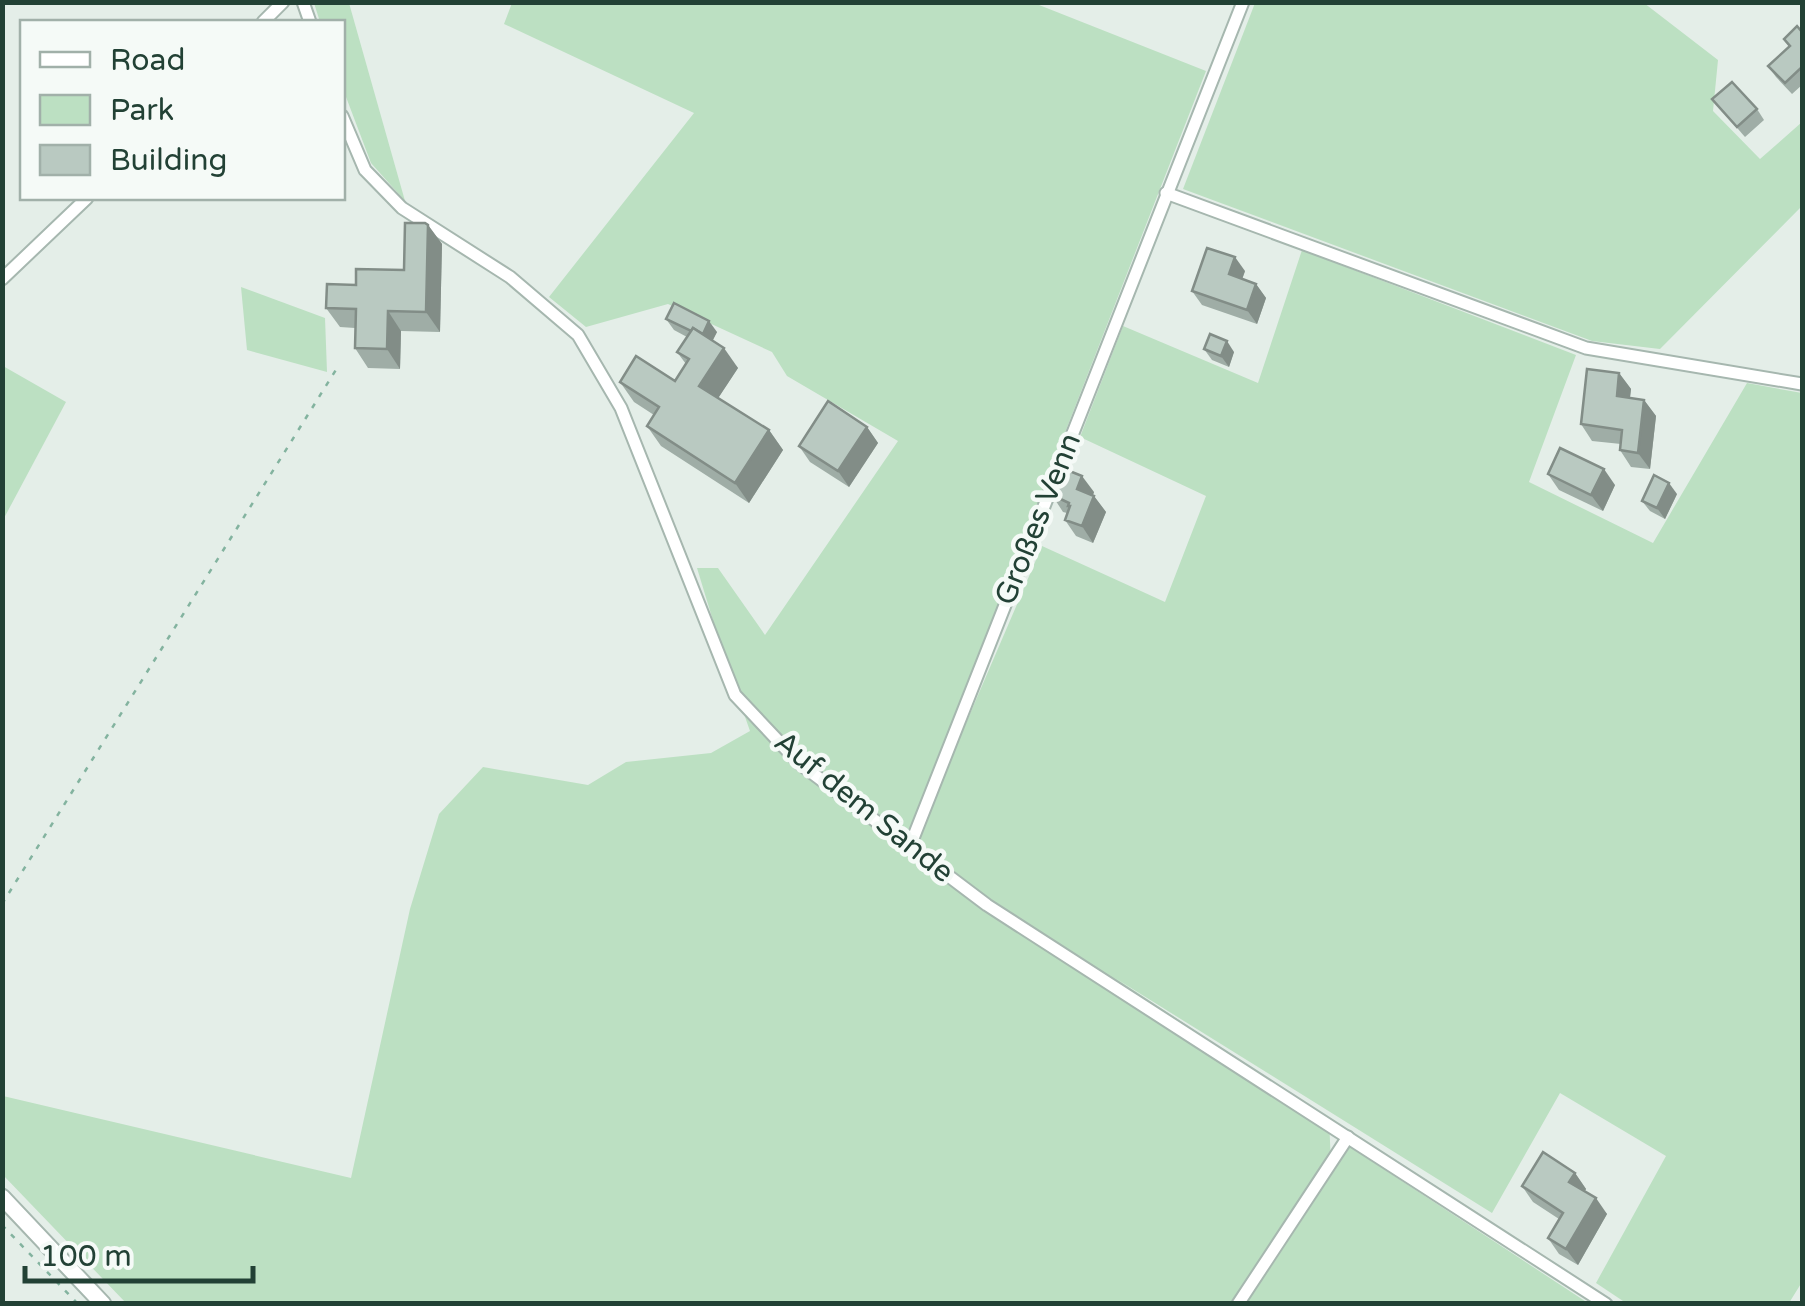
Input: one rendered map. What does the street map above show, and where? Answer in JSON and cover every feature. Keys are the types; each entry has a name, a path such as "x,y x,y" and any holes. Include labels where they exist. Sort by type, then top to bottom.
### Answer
{"street":[{"name":"Großes Venn","path":"910,846 1244,2"},
{"name":"Auf dem Sande","path":"345,123 365,170 402,208 510,278 578,336 622,408 734,695 799,763 1003,916 1606,1304"},
{"path":"1166,193 1586,348 1802,384"},
{"path":"2,279 85,200"},
{"path":"1238,1304 1348,1137"},
{"path":"2,1197 103,1304"}],"path":[{"path":"2,904 339,365"},
{"path":"2,1225 78,1304"}],"green space":[{"path":"314,3 349,3 405,201 371,163 345,94 345,20 319,20"},
{"path":"512,3 1034,3 1206,71 1045,484 945,772 1042,546 1165,602 1206,496 1080,437 1123,326 1258,383 1302,250 1576,355 1529,482 1653,543 1747,383 1802,393 1802,1282 1789,1303 1626,1303 1596,1283 1666,1156 1560,1093 1492,1213 1115,978 1329,1119 1331,1163 1240,1303 126,1303 3,1175 3,1096 351,1178 410,909 439,814 483,767 588,785 626,762 711,753 750,731 697,568 718,568 765,635 898,441 787,376 772,352 668,304 586,327 549,297 694,113 504,24"},
{"path":"1255,3 1644,3 1718,60 1713,111 1760,159 1802,122 1802,206 1660,349 1592,341 1183,189"},
{"path":"241,287 325,318 327,372 247,350"},
{"path":"3,366 66,402 3,520"},
{"path":"1350,1147 1588,1303 1247,1303"}],"building":[{"path":"1797,26 1802,32 1802,67 1785,83 1768,66 1790,46 1784,39"},
{"path":"1732,82 1757,109 1737,127 1712,99"},
{"path":"405,223 428,225 426,312 388,311 387,349 355,348 356,309 326,308 327,284 356,285 356,269 404,270"},
{"path":"1207,248 1235,257 1229,274 1256,284 1247,310 1192,291"},
{"path":"674,303 709,321 703,334 666,319"},
{"path":"693,328 724,348 699,386 769,430 735,483 647,426 659,407 620,382 636,356 675,381 689,359 677,352"},
{"path":"1210,334 1227,341 1221,356 1204,349"},
{"path":"1587,369 1619,373 1617,396 1644,400 1638,453 1620,450 1622,430 1581,424"},
{"path":"828,401 867,427 838,471 799,446"},
{"path":"1560,448 1604,469 1591,495 1548,474"},
{"path":"1062,468 1082,476 1077,489 1094,496 1082,526 1065,520 1069,503 1052,495"},
{"path":"1654,475 1669,483 1657,508 1642,501"},
{"path":"1543,1152 1575,1173 1569,1182 1596,1198 1566,1249 1548,1238 1563,1213 1522,1186"}]}
